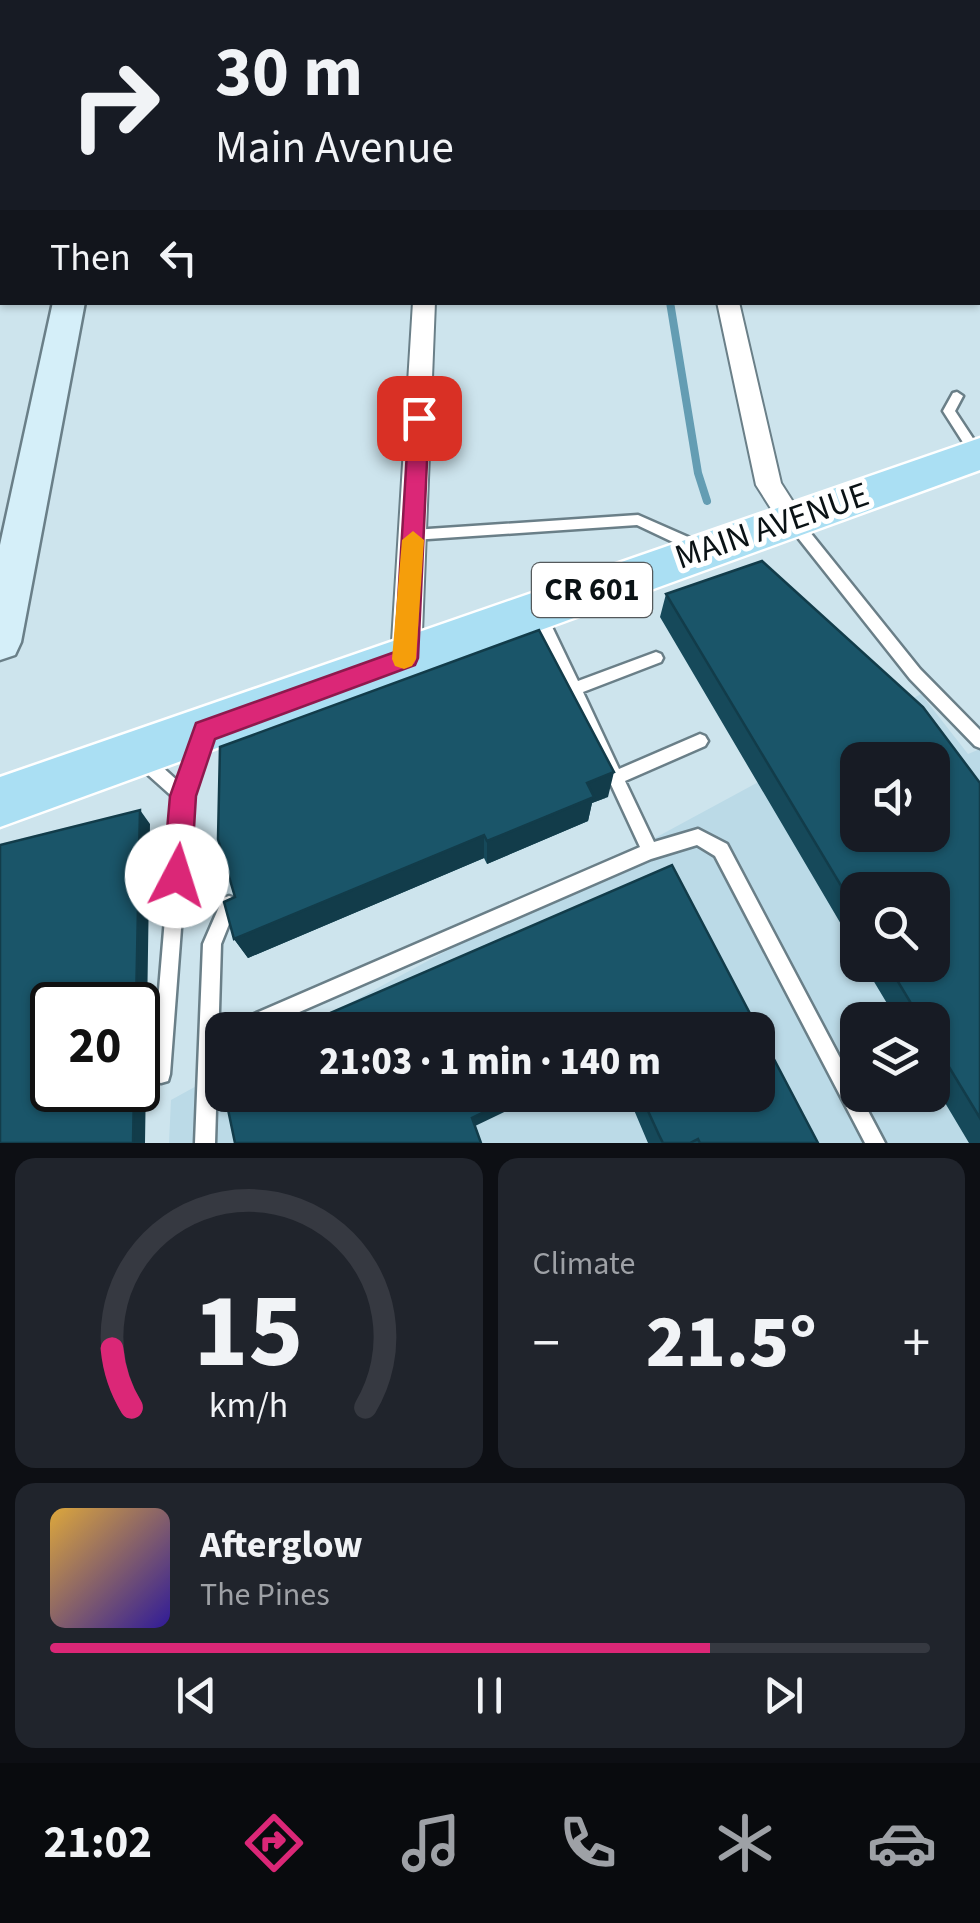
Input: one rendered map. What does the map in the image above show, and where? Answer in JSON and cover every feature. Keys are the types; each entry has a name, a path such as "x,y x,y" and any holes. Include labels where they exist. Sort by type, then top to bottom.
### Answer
{"main road":[{"name":"MAIN AVENUE","path":"0,802 978,454"}],"street":[{"path":"0,642 68,305"},
{"path":"406,658 424,305"},
{"path":"729,305 769,484 792,519"}],"lane":[{"path":"949,411 958,396"},
{"path":"949,411 969,409"},
{"path":"949,411 978,454"},
{"path":"792,519 914,674 980,741"},
{"path":"413,535 638,520 704,550"},
{"path":"538,610 650,852"},
{"path":"574,688 656,658"},
{"path":"161,1074 183,796 205,731"},
{"path":"615,778 700,741"},
{"path":"135,754 183,796"},
{"path":"279,1012 650,852 698,838 721,850 875,1143"},
{"path":"215,1012 212,944 229,904"},
{"path":"205,1143 208,1112"}],"shaded area":[{"path":"921,694 968,754 980,749 980,1143 169,1143 171,1100 205,1081 205,1112 775,1112 775,1012 333,1012"}],"building":[{"path":"762,561 923,707 949,742 840,742 840,852 950,852 950,743 980,783 980,1118 950,1069 950,1002 910,1002 898,982 950,982 950,872 840,872 840,884 666,594"},
{"path":"539,630 614,772 587,783 594,797 487,841 484,835 234,939 224,902 235,897 218,839 220,747"},
{"path":"140,810 136,982 30,982 30,1112 134,1112 133,1143 0,1143 0,845"},
{"path":"672,865 749,1012 333,1012"},
{"path":"775,1061 818,1143 700,1143 698,1139 690,1143 663,1143 649,1112 775,1112"},
{"path":"229,1112 484,1112 472,1118 481,1143 235,1143"}],"waterway":[{"path":"670,305 698,473 707,501"}],"slow traffic":[{"path":"404,659 413,540"}],"route":[{"path":"177,876 183,796 205,731 406,658 419,418"}]}
